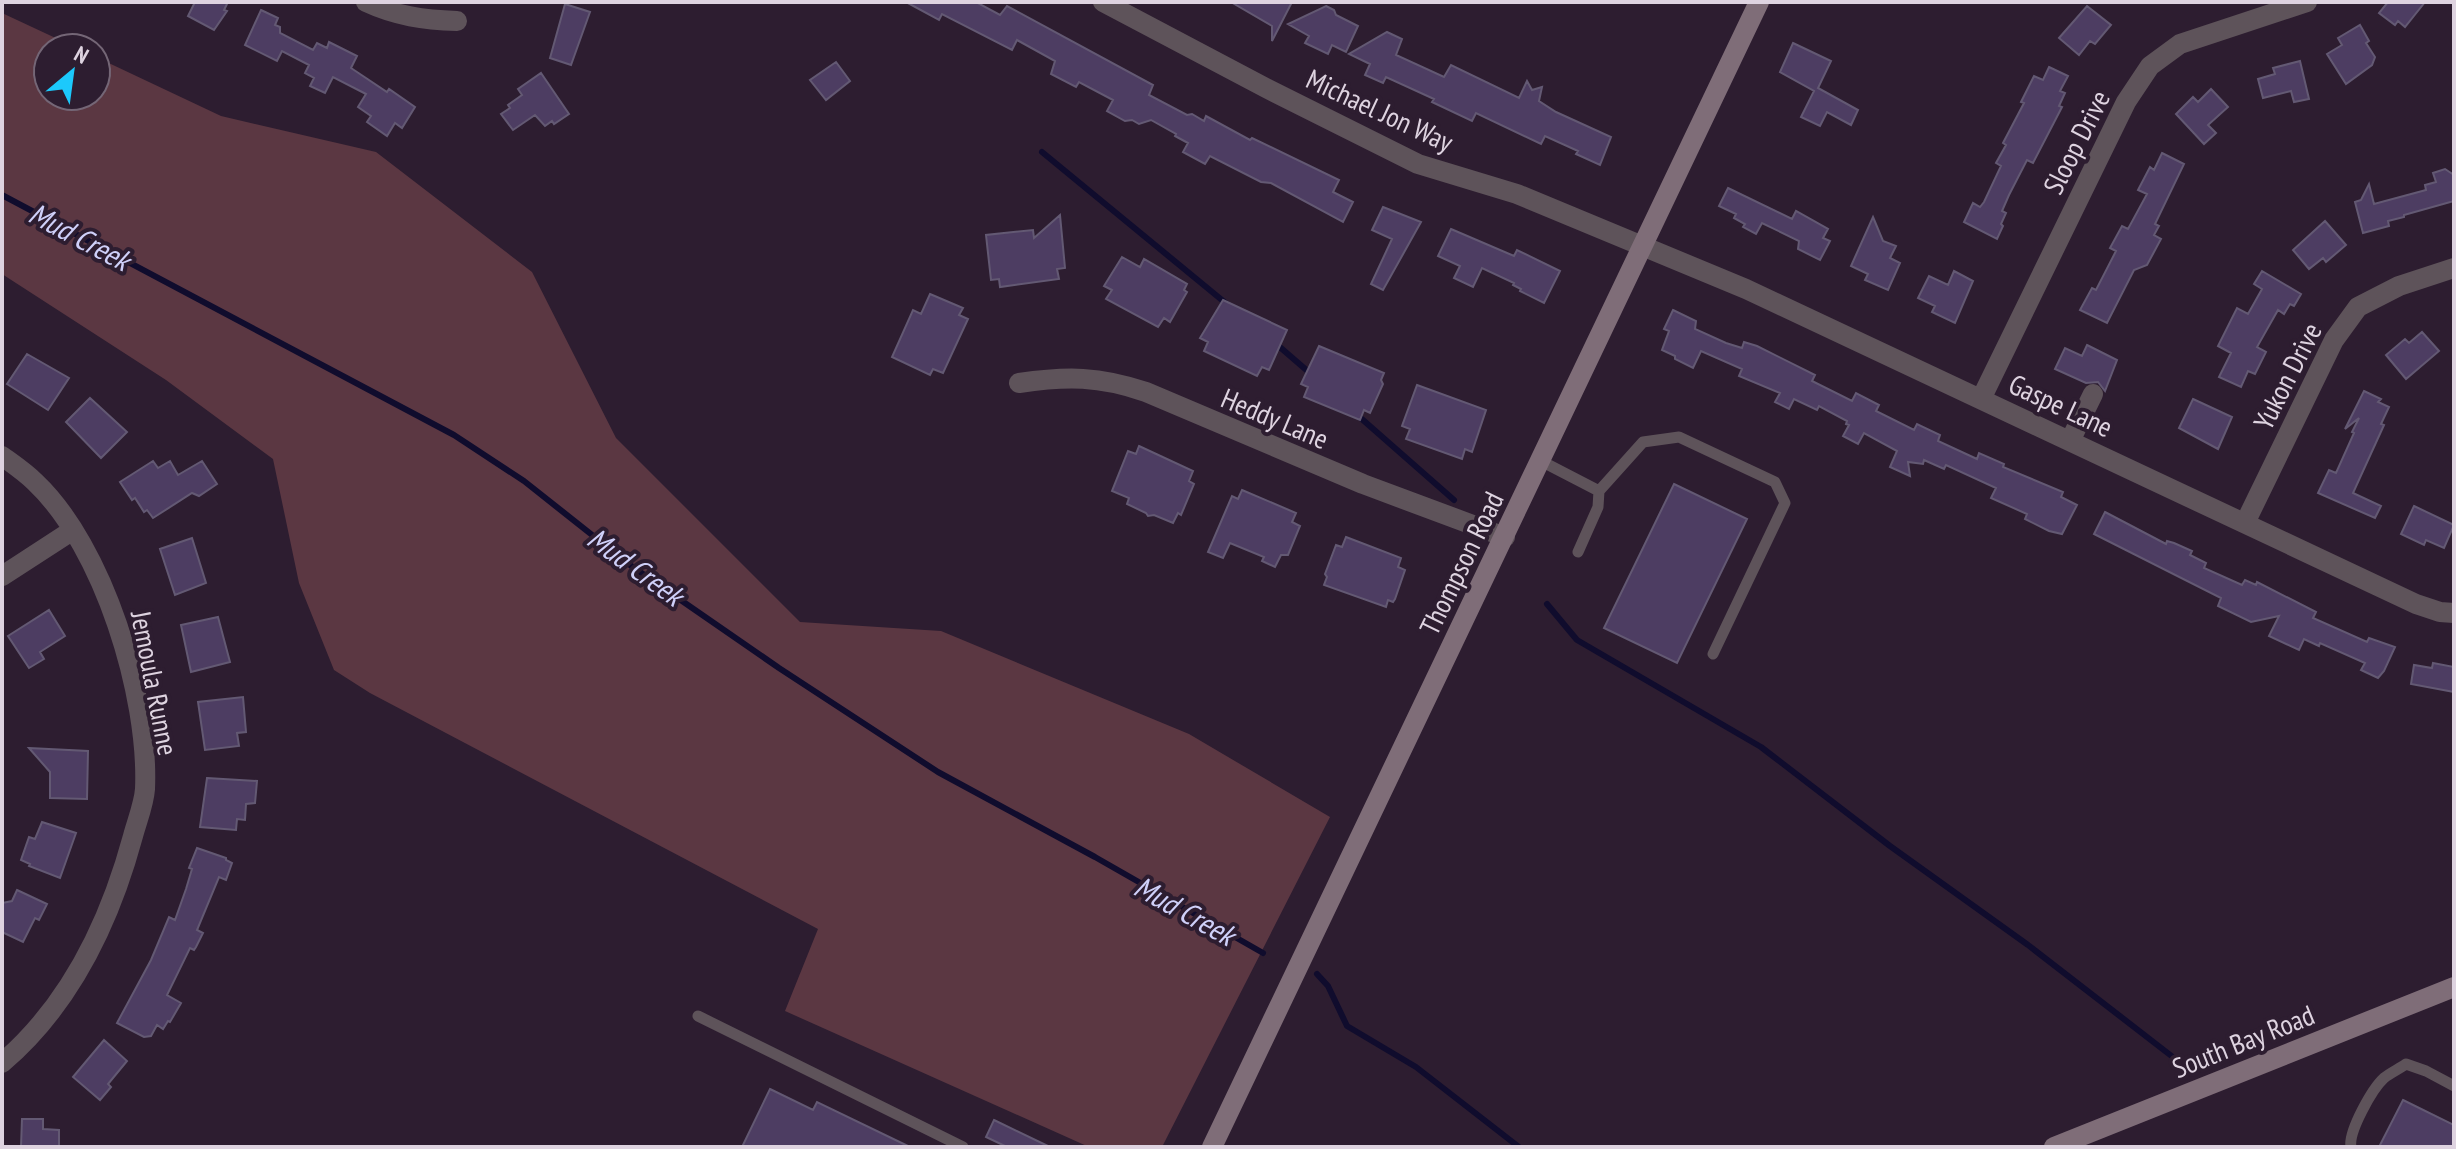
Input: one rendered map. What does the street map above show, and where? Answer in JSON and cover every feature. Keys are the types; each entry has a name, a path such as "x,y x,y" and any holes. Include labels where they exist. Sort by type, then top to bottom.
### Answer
{"street":[{"path":"366,2 389,13 457,21"},
{"name":"Michael Jon Way","path":"1103,2 1418,164 1517,194 1643,246"},
{"name":"Thompson Road","path":"1212,1147 1759,2"},
{"name":"Sloop Drive","path":"1981,399 2126,102 2150,66 2180,44 2307,2"},
{"name":"Gaspe Lane","path":"1643,246 1746,289 2416,604 2454,613"},
{"name":"Yukon Drive","path":"2245,523 2334,340 2358,307 2399,286 2454,268"},
{"name":"Heddy Lane","path":"1019,383 1057,377 1086,377 1115,382 1146,392 1349,479 1505,537"},
{"path":"2070,441 2093,394"},
{"name":"Jemoula Runne","path":"2,456 37,483 73,530 106,590 130,671 143,737 145,792 120,884 79,973 21,1047 2,1063"},
{"path":"2,576 73,530"},
{"name":"South Bay Road","path":"2054,1147 2454,987"}],"lane":[{"path":"1578,552 1598,507 1599,491 1643,442 1679,437 1775,482 1785,503 1713,654"},
{"path":"1541,461 1599,491"},
{"path":"698,1016 963,1147"},
{"path":"2351,1147 2350,1140 2371,1097 2383,1079 2406,1064 2454,1086"}],"shaded area":[{"path":"2,13 43,32 32,32 32,112 112,112 112,65 221,116 376,152 532,272 616,438 800,622 941,631 1189,734 1330,817 1162,1147 1089,1147 785,1011 818,929 370,693 334,670 299,583 273,459 166,380 2,274"}],"building":[{"path":"195,2 228,2 224,10 227,11 214,30 188,16"},
{"path":"906,2 976,2 1000,15 1007,6 1153,85 1149,95 1187,115 1192,114 1204,121 1206,116 1250,140 1252,138 1339,180 1333,192 1353,202 1343,222 1271,183 1261,182 1210,156 1205,164 1183,152 1188,143 1151,120 1139,124 1132,120 1125,121 1107,111 1113,100 1079,82 1076,87 1051,74 1055,61 1017,40 1012,50 942,14 939,20"},
{"path":"1231,2 1292,2 1272,41 1272,26"},
{"path":"2388,2 2425,2 2405,27 2398,21 2395,25 2379,13"},
{"path":"565,4 590,12 571,65 550,58"},
{"path":"1326,6 1358,26 1346,52 1332,45 1328,54 1305,43 1309,36 1288,24"},
{"path":"2087,6 2111,25 2095,44 2090,41 2079,55 2059,38"},
{"path":"261,10 278,18 275,25 280,27 280,33 313,50 317,43 327,48 329,42 357,56 351,68 415,107 402,128 395,123 387,136 367,122 371,116 358,107 366,94 333,77 325,93 310,86 314,78 305,73 309,65 282,51 277,61 245,45"},
{"path":"2360,25 2375,57 2372,65 2346,84 2327,54 2342,45 2338,38"},
{"path":"1387,32 1402,39 1396,55 1444,77 1451,65 1519,98 1527,81 1532,90 1542,87 1539,101 1611,137 1600,165 1545,136 1541,144 1476,113 1472,121 1386,77 1383,83 1365,75 1370,64 1349,54"},
{"path":"1793,43 1831,61 1818,88 1858,110 1851,125 1827,112 1820,126 1801,117 1814,91 1780,72"},
{"path":"2300,61 2309,99 2294,102 2291,91 2263,98 2258,79 2275,74 2273,68"},
{"path":"836,62 850,81 826,100 810,80"},
{"path":"2049,67 2068,76 2060,91 2065,93 2059,106 2062,107 2033,163 2027,160 2009,195 2002,211 2006,213 1997,239 1964,222 1973,203 1980,207 1984,202 2001,166 1996,163 2006,145 2003,143 2034,76 2043,80"},
{"path":"541,73 569,114 545,126 535,115 513,130 501,114 522,95 518,89"},
{"path":"2211,89 2228,107 2208,125 2216,133 2204,144 2176,114 2193,97 2198,102"},
{"path":"2162,153 2184,164 2155,224 2159,226 2154,235 2161,239 2147,265 2134,270 2107,323 2080,310 2092,288 2096,290 2116,251 2110,248 2122,226 2128,229 2147,194 2138,190 2150,167 2154,170"},
{"path":"2445,169 2454,175 2454,201 2404,215 2388,221 2389,226 2363,233 2355,202 2361,200 2369,184 2374,204 2426,190 2425,185 2436,182 2433,173"},
{"path":"1728,188 1792,219 1796,211 1828,229 1823,238 1830,241 1820,260 1798,249 1799,241 1762,223 1756,234 1743,227 1745,224 1734,218 1736,214 1719,206"},
{"path":"1383,207 1421,222 1383,290 1371,284 1392,239 1372,230"},
{"path":"1060,215 1065,268 1057,269 1059,279 1000,287 999,279 991,280 986,235 1033,230 1034,238"},
{"path":"1873,217 1883,241 1896,246 1890,258 1900,263 1888,290 1865,280 1868,274 1851,266"},
{"path":"2325,221 2346,245 2326,262 2323,258 2309,269 2293,250"},
{"path":"1451,229 1514,256 1517,250 1560,271 1544,303 1520,291 1514,283 1482,268 1473,287 1454,278 1460,266 1438,256"},
{"path":"1122,257 1140,267 1144,259 1187,284 1184,290 1187,292 1170,322 1164,318 1158,327 1106,299 1112,290 1104,286"},
{"path":"1954,271 1973,281 1955,323 1932,312 1935,306 1918,298 1929,276 1948,285"},
{"path":"2262,271 2301,294 2294,306 2290,304 2284,314 2278,310 2257,347 2266,352 2255,374 2248,371 2241,387 2219,377 2231,353 2218,346 2237,308 2248,314 2262,289 2254,284"},
{"path":"930,294 963,308 959,315 968,319 943,373 933,369 930,375 892,357 913,310 921,314"},
{"path":"1223,300 1287,330 1269,370 1262,367 1257,376 1204,351 1208,342 1200,338"},
{"path":"1673,310 1696,321 1695,329 1742,348 1744,342 1757,346 1815,375 1812,381 1852,401 1856,393 1879,405 1876,411 1914,430 1917,424 1940,435 1938,441 1977,459 1979,453 2004,464 2003,467 2063,492 2061,497 2077,505 2062,534 2025,519 2027,514 1991,498 1996,488 1946,465 1944,469 1924,460 1923,464 1908,462 1910,476 1890,467 1897,451 1864,433 1858,444 1843,436 1849,425 1847,421 1819,406 1817,410 1794,399 1789,409 1775,402 1780,393 1739,376 1742,369 1701,351 1693,368 1675,359 1675,356 1662,350 1669,331 1664,329"},
{"path":"2422,332 2439,351 2406,379 2386,355 2405,339 2409,343"},
{"path":"2087,345 2117,360 2105,391 2098,382 2086,383 2055,369 2065,348 2082,356"},
{"path":"1319,346 1384,373 1383,384 1370,413 1364,410 1360,420 1304,397 1308,387 1301,384"},
{"path":"27,354 69,378 48,410 7,384"},
{"path":"1417,385 1486,410 1472,452 1465,449 1462,459 1406,439 1410,429 1402,426"},
{"path":"2364,391 2381,399 2378,402 2389,407 2353,493 2381,506 2375,518 2318,493 2329,470 2336,473 2359,418 2345,429"},
{"path":"90,398 127,432 101,458 66,422"},
{"path":"2193,399 2232,417 2218,449 2179,428"},
{"path":"1139,446 1193,471 1189,481 1194,484 1181,515 1178,513 1173,523 1154,515 1148,516 1127,504 1129,498 1112,491 1128,451 1136,454"},
{"path":"153,461 158,468 170,461 178,475 202,461 217,484 199,496 192,493 153,518 147,510 144,512 135,498 132,500 120,482"},
{"path":"1674,484 1747,519 1677,663 1604,628"},
{"path":"1242,490 1296,513 1292,522 1300,526 1288,555 1281,555 1275,567 1262,561 1264,557 1230,543 1223,558 1208,552 1232,496 1238,499"},
{"path":"2414,506 2454,525 2444,548 2426,540 2424,545 2401,534"},
{"path":"2105,512 2166,544 2167,541 2192,551 2190,555 2206,563 2204,568 2242,585 2245,580 2256,585 2257,582 2316,612 2313,618 2367,642 2369,638 2395,647 2384,671 2378,678 2361,670 2365,663 2320,643 2319,646 2304,639 2299,650 2269,636 2279,616 2251,622 2218,606 2221,598 2094,534"},
{"path":"1346,537 1401,558 1398,567 1405,570 1395,599 1393,602 1388,600 1386,607 1324,585 1336,545 1342,547"},
{"path":"192,538 206,583 175,595 160,549"},
{"path":"49,610 65,636 40,652 44,659 29,668 8,636"},
{"path":"218,617 230,662 191,672 181,625"},
{"path":"2433,663 2454,667 2454,692 2411,684 2414,665 2432,668"},
{"path":"243,697 246,732 237,733 239,746 205,750 198,702"},
{"path":"29,748 88,751 87,799 50,798 50,772"},
{"path":"207,778 257,781 255,803 246,804 245,820 237,819 236,830 200,827"},
{"path":"42,822 76,833 60,878 21,860 29,837 35,839"},
{"path":"197,848 232,863 226,880 219,877 197,930 203,933 194,950 190,948 167,995 181,1003 163,1029 157,1025 151,1036 144,1037 117,1023 151,960 169,917 175,920"},
{"path":"17,890 47,904 39,920 35,918 23,942 2,932 2,903 12,901"},
{"path":"104,1040 127,1061 108,1084 111,1087 100,1100 73,1077"},
{"path":"770,1089 813,1110 817,1102 910,1147 742,1147"},
{"path":"2403,1100 2454,1125 2454,1147 2379,1147"},
{"path":"22,1119 43,1119 43,1129 59,1130 59,1147 21,1147"},
{"path":"994,1120 1050,1147 1007,1147 986,1137"}],"waterway":[{"path":"1042,152 1228,305"},
{"name":"Mud Creek","path":"2,195 454,435 524,481 630,565 938,772 1263,953"},
{"path":"1274,342 1311,374"},
{"path":"1355,413 1454,500"},
{"path":"1547,604 1577,640 1761,747 1890,846 2028,945 2178,1061"},
{"name":"Mud Creek","path":"1317,974 1328,986 1347,1026 1416,1067 1519,1147"}]}
